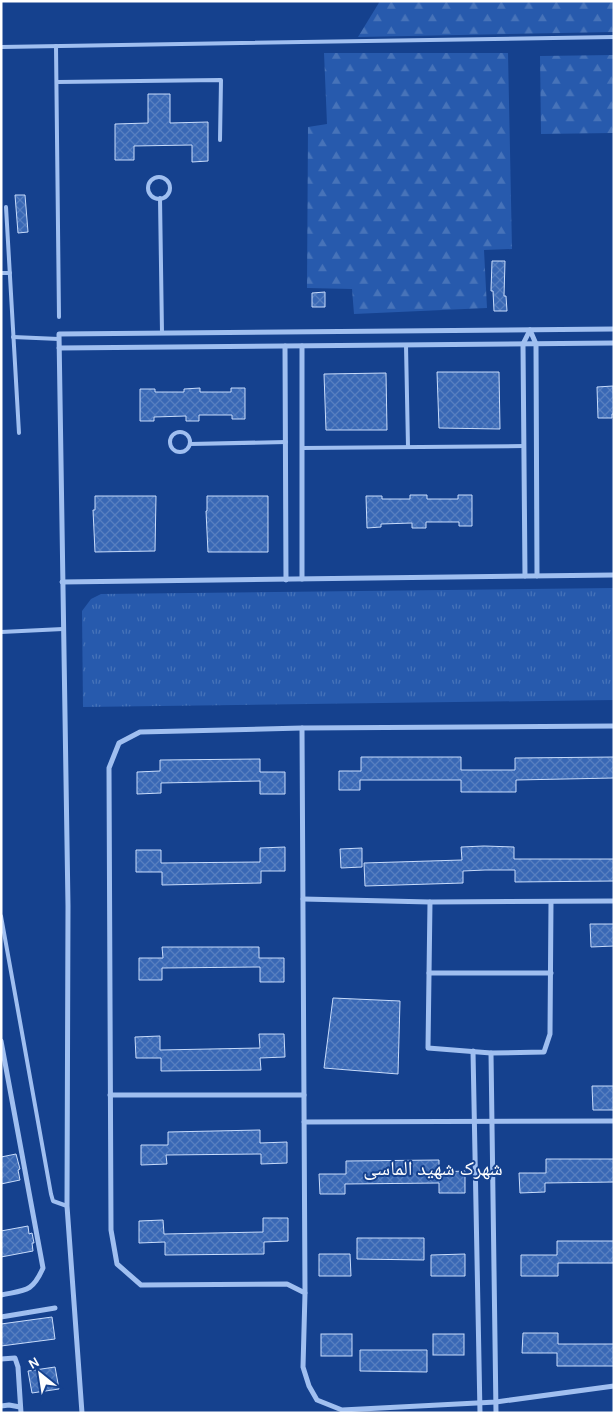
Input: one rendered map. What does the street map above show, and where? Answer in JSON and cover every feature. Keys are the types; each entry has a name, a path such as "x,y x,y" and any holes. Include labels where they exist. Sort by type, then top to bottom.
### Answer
{"street":[{"path":"82,1413 67,1206 68,906 59,337 162,333 614,329"},
{"path":"525,576 523,344 530,330"},
{"path":"530,330 536,344 538,576"},
{"path":"59,348 614,343"},
{"path":"286,346 286,580"},
{"path":"302,346 302,579"},
{"path":"62,582 614,575"},
{"path":"305,1293 287,1284 141,1285 118,1264 111,1230 109,768 118,743 140,732 302,728 614,726"},
{"path":"302,728 305,1293 303,1367 310,1386 317,1400 342,1410 496,1402 614,1386"},
{"path":"303,899 430,902 614,901"},
{"path":"430,902 428,1048 491,1053 544,1052 550,1034 551,902"},
{"path":"429,973 551,973"},
{"path":"1,1041 43,1268 38,1280 30,1289 1,1294"},
{"path":"473,1051 480,1413"},
{"path":"491,1053 496,1413"},
{"path":"110,1095 304,1095"},
{"path":"304,1122 614,1121"},
{"path":"1,1317 55,1308"},
{"path":"1,1359 15,1358 18,1367 21,1410 9,1405 1,1406"}],"lane":[{"path":"1,47 614,37"},
{"path":"56,46 59,317"},
{"path":"57,82 220,80 220,140"},
{"path":"157,177 167,180 170,186 166,196 160,198 153,197 148,187 151,181 157,177"},
{"path":"160,198 162,333"},
{"path":"6,207 19,433"},
{"path":"1,273 10,273"},
{"path":"13,337 59,337"},
{"path":"406,345 408,447"},
{"path":"180,432 189,437 190,444 186,449 177,452 170,445 170,439 174,434 180,432"},
{"path":"190,444 286,442"},
{"path":"302,448 524,446"},
{"path":"1,632 63,629"},
{"path":"1,916 51,1194 53,1201 67,1206"}],"green space":[{"path":"380,1 614,1 614,32 358,37"},
{"path":"324,53 508,53 512,249 484,250 487,308 354,314 352,289 307,288 308,127 327,124"},
{"path":"614,55 614,133 541,134 540,56"},
{"path":"614,588 614,700 83,707 82,611 91,599 101,594"}],"building":[{"path":"148,94 170,94 170,123 208,122 208,161 192,162 192,145 134,146 134,160 115,160 115,124 148,123"},
{"path":"15,195 25,195 28,232 18,233"},
{"path":"492,261 505,261 504,296 506,296 507,311 494,311 493,291 491,291"},
{"path":"325,292 325,307 312,307 312,293"},
{"path":"437,372 499,372 500,429 439,428"},
{"path":"386,373 387,430 326,430 324,374"},
{"path":"613,386 614,414 612,414 612,418 598,418 597,387"},
{"path":"200,388 200,392 231,392 231,388 245,388 245,419 232,419 232,415 199,415 199,421 186,421 186,416 154,417 154,421 140,421 140,389 155,389 155,392 184,392 184,389"},
{"path":"410,495 427,495 427,499 458,499 458,495 472,495 472,526 459,526 459,522 426,522 426,528 412,528 412,523 381,524 381,527 367,528 366,496 382,496 382,499 410,499"},
{"path":"95,496 156,496 155,551 95,552 93,510 95,510"},
{"path":"207,496 268,496 268,552 208,552"},
{"path":"361,757 461,757 461,770 515,770 515,758 614,757 614,778 516,780 516,792 461,792 461,780 360,780 360,790 339,790 339,771 361,771"},
{"path":"260,759 260,772 285,772 285,794 260,794 260,781 161,783 161,793 137,794 137,772 160,771 160,760"},
{"path":"285,847 285,871 261,871 261,883 162,885 162,872 136,872 136,850 161,850 161,863 260,862 260,848"},
{"path":"461,847 514,847 514,859 614,859 614,881 515,882 515,870 485,870 463,871 463,883 365,886 364,863 462,860"},
{"path":"362,848 362,867 341,868 340,849"},
{"path":"590,924 614,924 614,946 591,947"},
{"path":"162,947 259,947 259,958 284,958 284,982 260,982 260,967 162,968 162,980 139,980 139,958 163,958"},
{"path":"333,998 400,1001 398,1074 324,1068"},
{"path":"259,1034 284,1034 285,1057 260,1058 261,1070 161,1071 161,1058 136,1058 135,1037 160,1036 160,1050 260,1048"},
{"path":"592,1086 614,1086 614,1110 593,1110"},
{"path":"260,1130 260,1143 287,1142 287,1163 261,1164 261,1154 166,1155 167,1164 141,1165 141,1145 168,1145 168,1132"},
{"path":"16,1154 20,1169 18,1170 20,1180 1,1184 1,1157"},
{"path":"546,1159 614,1159 614,1182 545,1183 545,1192 520,1193 519,1173 546,1173"},
{"path":"439,1160 439,1172 465,1171 465,1193 439,1193 439,1183 345,1184 345,1194 320,1194 319,1174 346,1174 346,1161"},
{"path":"263,1218 288,1218 288,1241 264,1242 264,1254 165,1255 165,1242 139,1243 139,1221 163,1220 164,1234 263,1232"},
{"path":"28,1226 29,1234 32,1233 34,1243 32,1243 33,1251 1,1257 1,1231"},
{"path":"357,1238 424,1238 424,1260 357,1259"},
{"path":"557,1241 614,1241 614,1263 558,1263 558,1276 521,1276 521,1255 557,1255"},
{"path":"319,1254 350,1254 351,1276 319,1276"},
{"path":"465,1254 465,1276 431,1276 431,1255"},
{"path":"52,1317 55,1339 1,1346 1,1324"},
{"path":"523,1333 558,1333 558,1344 614,1344 614,1366 557,1366 557,1353 522,1353"},
{"path":"321,1334 352,1334 352,1356 321,1356"},
{"path":"433,1334 464,1334 464,1355 433,1355"},
{"path":"360,1350 427,1350 427,1372 360,1371"},
{"path":"55,1367 59,1389 32,1393 28,1371"}],"district":[{"name":"شهرک شهید الماسی","path":"433,1168"}]}
